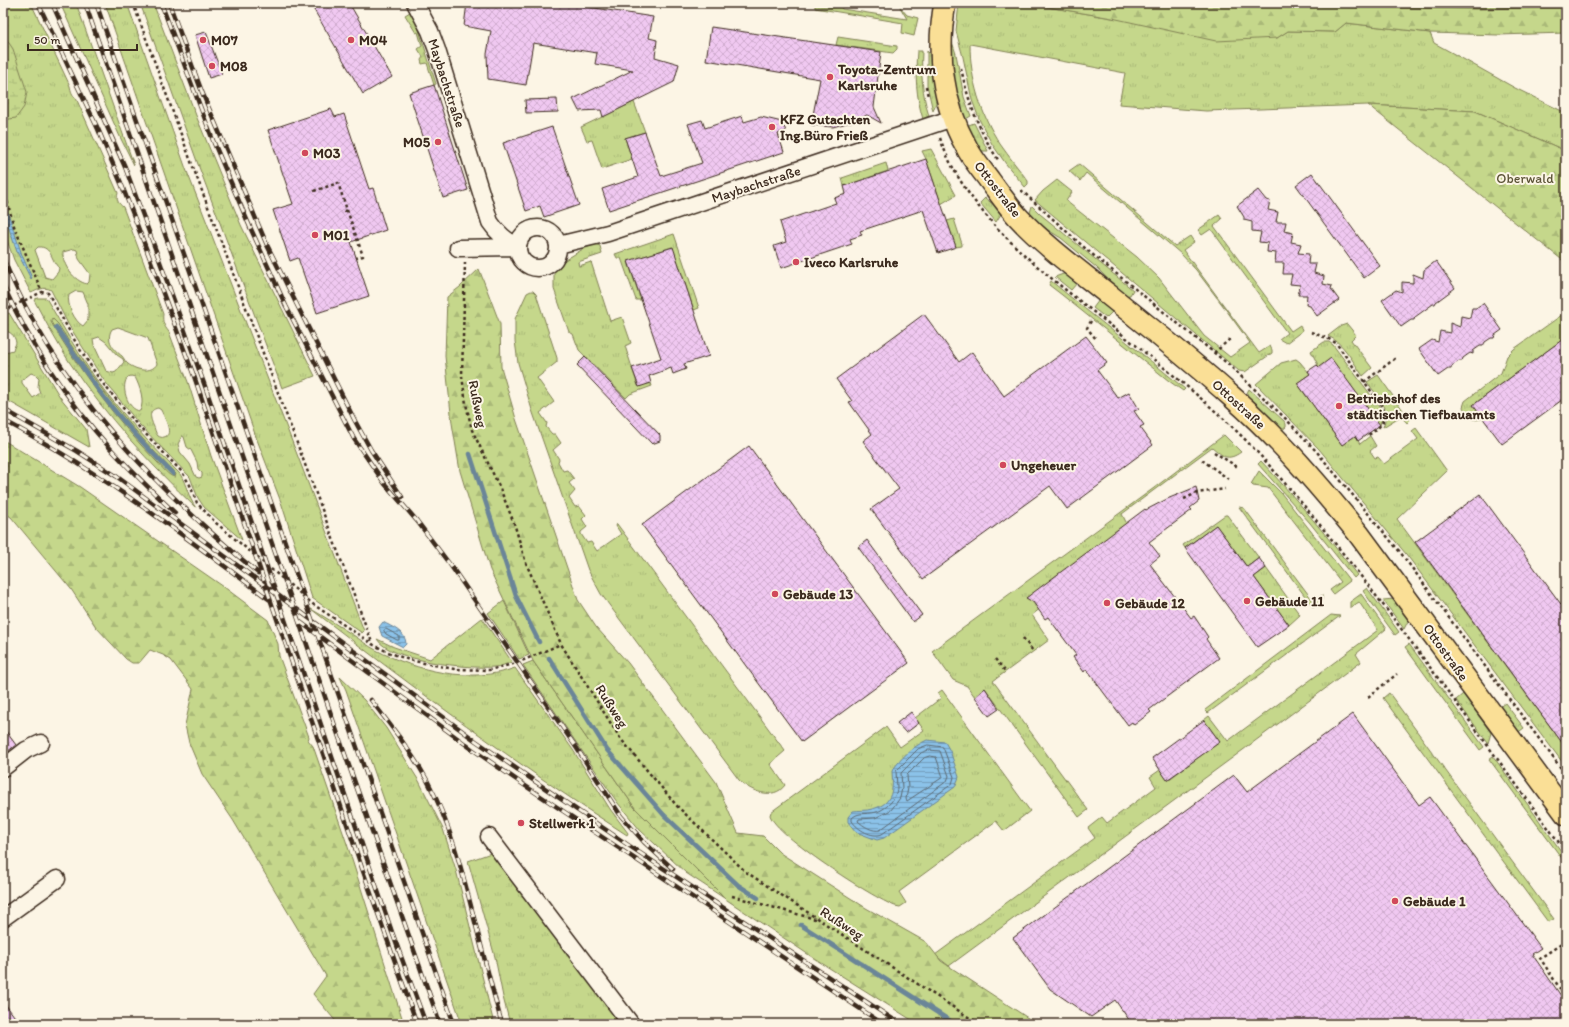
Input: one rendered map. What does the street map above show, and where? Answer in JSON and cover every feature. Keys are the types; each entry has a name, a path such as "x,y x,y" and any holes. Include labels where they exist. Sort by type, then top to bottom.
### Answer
{"main road":[{"name":"Ottostraße","path":"945,3 942,18 940,46 944,121 967,148 1018,217 1060,255 1232,397 1273,435 1331,500 1379,562 1566,814"}],"street":[{"name":"Maybachstraße","path":"415,3 430,31 437,50 490,222 496,232 518,247"},
{"name":"Maybachstraße","path":"558,245 608,233 944,121"},
{"path":"538,228 551,232 558,245 558,251 553,262 548,266 539,269 532,268 522,262 519,257 518,247 519,241 524,234 531,229 538,228"},
{"path":"461,248 518,247"},
{"path":"3,768 26,750 41,743"},
{"path":"489,837 631,1024"},
{"path":"5,913 57,879"}],"path":[{"path":"133,3 201,189 374,645"},
{"path":"925,80 926,91 944,121 949,160 965,189 982,211 1015,245 1068,292 1223,418 1260,456 1301,503 1402,631 1566,852"},
{"path":"3,178 3,186 14,226 42,292"},
{"path":"314,191 338,182 363,256 356,258"},
{"path":"341,212 347,210"},
{"name":"Rußweg","path":"461,248 465,271 462,376 472,430 499,486 514,523 526,563 561,644 620,738 677,806 746,872 979,1024"},
{"path":"3,311 42,292 48,293 79,348 111,394 138,426 187,478 194,498 200,508 314,605 374,645 409,660 454,669 488,670 517,663 561,644"},
{"path":"1091,321 1087,328 1096,339"},
{"path":"1311,332 1329,339 1336,344 1382,406 1385,412 1382,425 1367,436"},
{"path":"1214,353 1230,339"},
{"path":"1364,382 1398,357"},
{"path":"1214,452 1239,468"},
{"path":"1202,460 1230,480"},
{"path":"1184,498 1197,493 1225,489"},
{"path":"1023,638 1033,651"},
{"path":"995,659 1005,671"},
{"path":"1368,697 1397,674"},
{"path":"732,896 820,920"},
{"path":"1566,941 1540,958 1566,998"}],"green space":[{"path":"3,3 31,3 72,93 76,98 118,193 118,201 123,207 163,314 164,324 169,332 188,382 211,456 242,540 204,507 198,498 190,477 139,424 103,379 68,324 51,290 43,288 31,293 14,260 3,229","holes":["38,247 43,247 49,251 59,268 58,272 52,279 45,277 35,250","74,249 77,250 79,259 90,274 89,282 87,284 73,276 64,262 63,252","76,291 83,292 88,304 88,320 83,326 77,321 70,308 68,299 69,295","118,327 148,338 157,364 151,369 147,370 135,368 128,364 111,344 109,337 112,329","99,337 123,359 124,362 116,372 113,373 106,371 94,345 93,339","131,376 135,377 137,381 142,398 140,411 135,410 128,402 125,391 128,377","158,408 161,410 166,420 168,433 163,437 157,435 152,422 151,412","182,436 184,437 187,447 191,450 197,462 198,469 202,473 202,477 196,477 190,464 180,452 178,444"]},
{"path":"60,3 76,3 134,165 121,139"},
{"path":"105,3 127,3 186,169 300,462 364,631 362,633 312,598 281,502 256,437"},
{"path":"140,3 153,3 197,118 241,225 315,376 282,388 199,167"},
{"path":"405,3 407,3 415,17 436,84 434,85 427,63 422,64 421,60 423,57 418,49 422,46 418,32 416,33 405,15 410,12"},
{"path":"832,3 838,3 842,9 907,19 900,7 907,15 918,18 914,36 902,33 903,23 815,8 815,5 835,7"},
{"path":"959,3 1024,3 1112,18 1277,38 1288,31 1335,32 1346,23 1430,33 1434,43 1515,88 1566,113 1566,151 1475,111 1368,105 1206,111 1119,104 1125,73 970,44 974,83 982,109 1000,144 1028,181 1028,184 1025,187 992,144 980,121 972,100 956,31"},
{"path":"1024,3 1276,3 1356,7 1478,9 1566,7 1566,33 1498,35 1430,33 1346,23 1335,32 1288,31 1277,38 1216,41 1112,18"},
{"path":"1277,3 1443,6 1566,3 1566,7 1420,9"},
{"path":"948,29 956,54 964,97 971,116 964,120 953,88"},
{"path":"3,34 13,49 27,92 24,107 16,118 3,120"},
{"path":"838,37 897,46 897,49 893,53 836,45"},
{"path":"917,51 922,51 922,84 929,116 923,119 917,85"},
{"path":"927,51 931,55 937,100 933,111 927,85"},
{"path":"634,102 645,132 625,138 632,159 602,169 592,140 587,141 581,127"},
{"name":"Oberwald","path":"1368,105 1475,111 1566,151 1566,263"},
{"path":"974,123 988,151 982,151 966,126"},
{"path":"931,149 956,195 941,204 922,151"},
{"path":"886,163 888,171 844,186 842,178"},
{"path":"1079,164 1175,246 1190,236 1194,242 1183,250 1259,353 1270,346 1272,353 1245,372 1239,371 1035,200 1043,191 1057,180 1072,192 1066,201 1137,257 1159,278 1204,336 1230,357 1250,343 1196,270 1181,254 1086,173 1080,181 1069,171"},
{"path":"985,198 994,205 1001,214 996,222 980,203"},
{"path":"1032,206 1133,290 1130,295 1124,296 1097,268 1061,238 1035,222 1029,216"},
{"path":"1219,215 1222,219 1214,226 1291,331 1300,325 1302,331 1286,343 1279,339 1287,333 1211,229 1202,235 1198,230"},
{"path":"954,219 962,246 956,247 947,221"},
{"path":"674,234 699,308 694,310 672,247 628,262 641,300 636,300 621,258 617,258 615,254"},
{"path":"596,244 600,246 602,254 578,262 579,266 591,262 610,321 622,317 631,343 625,346 638,386 651,383 652,386 630,394 626,398 579,350 573,334 569,332 554,289 554,271 552,268 583,249"},
{"path":"479,269 500,324 501,367 516,419 578,600 596,627 628,663 716,782 738,833 763,836 780,853 866,908 926,942 941,961 1037,1024 918,1024 815,959 727,900 635,808 533,661 490,570 460,471 452,423 445,356 447,297"},
{"path":"1066,273 1077,283 1071,290 1055,277"},
{"path":"1051,281 1185,389 1183,391 1169,381 1049,285"},
{"path":"531,291 536,294 557,358 557,362 537,378 554,402 540,413 547,423 546,427 552,434 555,434 561,443 553,450 559,459 558,462 563,471 567,470 574,479 569,483 575,491 569,498 575,507 579,506 586,515 582,519 587,527 581,532 581,534 587,543 591,542 597,551 621,534 616,526 617,524 785,751 770,764 785,785 775,793 762,793 755,791 739,780 601,594 588,570 532,410 518,363 515,341 515,319 527,293"},
{"path":"37,298 46,298 98,382 138,430 180,474 196,508 129,439 98,402 65,355 34,300"},
{"path":"1099,300 1113,311 1106,318 1093,308"},
{"path":"1566,312 1566,337 1473,405 1483,418 1476,420 1470,418 1463,407 1465,401 1501,373 1507,356 1514,349"},
{"path":"9,313 60,397 86,429 89,447 3,398 4,354 13,350 16,343 12,334 3,331 3,315","holes":["31,373 39,378 38,387 40,393 33,398 22,383 22,380"]},
{"path":"52,318 58,324 98,384 127,421 176,474 175,477 165,471 113,413 62,341 51,322"},
{"path":"1347,324 1356,335 1351,340 1372,368 1363,376 1339,343 1328,336 1341,326"},
{"path":"1324,342 1329,342 1333,345 1383,411 1380,425 1319,367 1311,351"},
{"path":"1296,359 1310,374 1297,383 1342,445 1355,436 1360,444 1370,436 1376,446 1370,451 1375,458 1378,457 1384,464 1418,439 1412,431 1416,428 1447,471 1397,519 1566,748 1566,767 1406,554 1319,449 1256,384 1281,363"},
{"path":"1378,375 1410,420 1407,423 1401,416 1383,427 1385,414 1382,403 1367,382"},
{"path":"1249,389 1284,421 1286,427 1281,431 1249,400 1247,393"},
{"path":"1224,435 1241,452 1232,457 1225,457 1212,447 1122,514 1127,524 1027,598 1041,608 1032,615 1049,640 993,681 1088,810 1079,817 985,688 975,697 967,686 953,680 932,651"},
{"path":"3,440 80,487 224,587 268,620 278,644 279,656 309,737 308,740 313,746 347,844 404,1024 338,1024 313,994 326,976 233,820 202,774 189,743 185,725 193,689 171,660 163,655 150,650 139,663 132,663 126,659 96,627 71,589 11,517 3,512"},
{"path":"1261,461 1334,546 1357,575 1354,578 1310,523 1258,464"},
{"path":"1259,471 1281,493 1350,581 1333,594 1330,590 1341,582 1268,488 1253,486 1251,484"},
{"path":"1239,507 1244,508 1314,602 1322,595 1322,600 1313,607"},
{"path":"1227,515 1259,558 1247,567 1216,525 1185,548 1183,545"},
{"path":"1266,568 1300,615 1289,625 1254,577"},
{"path":"1367,588 1399,632 1395,635 1363,591"},
{"path":"1361,594 1386,629 1356,654 1361,662 949,966 935,955 1095,838 1088,828 1102,817 1107,823 1156,787 1150,777 1160,770 1168,780 1219,742 1204,720 1209,716 1228,741 1378,630 1359,602 1350,608 1350,602"},
{"path":"1394,599 1409,619 1404,629 1383,600"},
{"path":"504,601 529,655 519,659 488,613"},
{"path":"311,609 370,647 409,664 426,669 444,673 481,675 498,673 515,668 573,750 610,809 628,833 627,835 506,754 388,668"},
{"path":"1331,615 1340,616 1208,713 1205,710"},
{"path":"482,618 512,662 498,666 467,667 431,662 397,653 385,647 377,639 394,647 430,659"},
{"path":"1409,644 1484,747 1480,750 1405,647"},
{"path":"533,661 635,808 727,900 686,873 640,830 617,802 523,665"},
{"path":"340,677 364,700 386,728 419,781 443,829 456,870 494,1024 462,1024 346,690"},
{"path":"942,690 1030,811 1004,831 996,821 899,892 906,903 900,907 895,906 867,891 826,865 789,837 776,824 770,815 771,812 886,727 900,747 924,730 915,718 941,698 938,693"},
{"path":"1389,693 1554,919 1548,922 1383,698"},
{"path":"1463,694 1491,733 1488,743 1456,700"},
{"path":"1505,703 1524,728 1516,734 1498,708"},
{"path":"1493,756 1566,858 1566,864 1489,759"},
{"path":"494,852 624,1024 510,1024 495,957 468,861"}],"water":[{"path":"3,198 22,255 32,278 31,279 17,252 3,211"},
{"path":"383,622 398,630 404,636 406,644 403,647 382,636 379,627"},
{"path":"927,740 945,742 950,751 959,777 955,787 884,838 877,840 856,832 848,822 848,817 853,811 870,810 885,803 891,794 892,771 907,753"}],"building":[{"name":"M04","path":"310,3 349,3 392,77 363,94"},
{"path":"467,3 562,3 653,17 649,38 657,40 655,57 679,64 674,82 603,117 601,110 579,111 573,99 633,70 595,64 597,53 533,43 526,85 488,79 487,54 491,31 464,26"},
{"path":"711,27 881,52 874,107 881,123 867,115 854,121 833,127 811,125 820,79 706,60"},
{"path":"206,32 222,74 209,78 195,35"},
{"name":"M05","path":"434,85 468,190 443,198 409,93"},
{"path":"557,99 558,112 526,113 525,100"},
{"path":"331,109 335,117 344,114 369,189 373,188 386,230 351,242 369,296 317,313 298,258 290,261 273,210 293,204 268,130"},
{"path":"742,116 744,122 761,117 782,122 786,131 778,134 784,152 609,210 602,189 638,177 625,138 645,132 661,176 702,163 688,124 702,120 705,128"},
{"path":"552,127 579,205 544,217 540,206 526,211 503,143"},
{"path":"926,159 956,247 938,253 923,210 860,231 862,235 850,239 852,244 781,268 774,246 786,242 780,222 836,203 834,198 846,194 844,186"},
{"path":"1312,173 1380,266 1364,278 1296,185"},
{"path":"1258,190 1266,200 1270,201 1268,210 1278,212 1276,222 1286,222 1284,231 1293,233 1291,242 1301,244 1298,253 1309,254 1308,264 1316,264 1314,273 1324,276 1323,284 1332,286 1331,289 1339,300 1317,316 1310,306 1306,305 1307,295 1298,295 1300,285 1290,284 1292,274 1283,274 1284,263 1275,263 1276,253 1267,252 1268,243 1259,242 1261,232 1252,231 1252,222 1244,220 1244,217 1237,206"},
{"path":"673,247 709,356 684,364 686,369 673,374 671,368 649,376 651,383 639,387 632,368 661,358 628,261"},
{"path":"1436,261 1455,288 1435,304 1415,317 1414,320 1411,320 1401,327 1382,300 1396,290 1402,292 1402,282 1413,283 1413,274 1423,278 1424,270"},
{"path":"1483,303 1502,330 1495,335 1494,338 1491,338 1485,342 1483,346 1480,346 1473,351 1473,354 1470,353 1463,358 1462,361 1459,361 1452,366 1451,369 1448,369 1438,376 1419,349 1432,340 1438,342 1440,331 1450,333 1450,323 1460,327 1461,316 1470,318 1472,308 1476,308"},
{"name":"Ungeheuer","path":"924,314 959,362 972,352 1004,396 1086,336 1107,363 1097,370 1118,398 1129,392 1139,409 1134,411 1144,425 1140,427 1153,445 1067,509 1050,486 923,579 871,509 899,489 863,441 872,434 849,402 852,401 836,379"},
{"path":"1566,337 1566,397 1502,444 1473,405"},
{"path":"585,357 660,435 660,441 652,444 577,365"},
{"name":"Betriebshof des städtischen Tiefbauamts","path":"1331,358 1380,425 1358,441 1355,436 1342,445 1297,383 1310,374 1308,371 1317,365 1319,367"},
{"name":"Gebäude 13","path":"749,446 909,663 802,742 642,525"},
{"name":"Gebäude 12","path":"1196,487 1199,501 1190,508 1192,510 1149,542 1160,556 1150,564 1191,618 1194,616 1208,637 1206,639 1219,658 1149,710 1151,712 1134,725 1132,722 1128,725 1086,669 1084,672 1073,657 1076,655 1048,617 1045,619 1033,602 1026,598 1145,509 1146,510 1167,499"},
{"path":"1480,494 1566,611 1566,748 1415,542"},
{"name":"Gebäude 11","path":"1216,525 1247,567 1259,558 1266,568 1254,577 1289,625 1257,647 1185,548"},
{"path":"867,540 922,615 913,622 858,547"},
{"path":"985,688 999,709 989,716 975,697"},
{"path":"911,712 919,723 906,733 897,723"},
{"path":"1353,714 1419,805 1430,797 1541,948 1532,954 1566,1003 1566,1024 1132,1024 1115,1000 1091,1017 1050,989 1013,938 1234,775 1247,792"},
{"path":"1204,720 1220,742 1167,780 1152,758"},
{"path":"3,727 16,745 3,755"},
{"path":"3,1001 20,1024 3,1024"}],"waterway":[{"path":"56,327 109,404 140,440 173,474"},
{"path":"470,454 516,596 539,642"},
{"path":"549,658 607,750 664,815 738,885 758,898"},
{"path":"801,925 955,1024"}],"railway":[{"path":"38,3 98,129 121,183 194,376 363,871 417,1024"},
{"path":"52,3 125,167 159,259 206,389 392,932 426,1024"},
{"path":"85,3 341,743 440,1024"},
{"path":"96,3 454,1024"},
{"path":"161,3 214,143 250,227 286,306 354,439 385,484 417,521 451,566 576,747 621,816 644,842 673,869"},
{"path":"169,3 202,92 267,245 355,421 371,450 402,497"},
{"path":"3,258 25,305 50,350 79,392 145,469 219,540 258,573"},
{"path":"3,285 37,350 50,371 79,411 118,457 175,513"},
{"path":"3,409 77,451 116,476 476,741 634,849 900,1024"},
{"path":"3,420 38,439 107,482 173,528 270,600"},
{"path":"299,621 472,749 524,785 883,1024"},
{"path":"371,700 400,739 427,780 449,830 460,865 502,1024"}],"place":[{"name":"M07","path":"203,40"},
{"name":"M04","path":"351,40"},
{"name":"M08","path":"212,66"},
{"name":"Toyota-Zentrum Karlsruhe","path":"830,77"},
{"name":"KFZ Gutachten Ing.Büro Frieß","path":"772,127"},
{"name":"M05","path":"438,142"},
{"name":"M03","path":"305,153"},
{"name":"M01","path":"315,235"},
{"name":"Iveco Karlsruhe","path":"796,262"},
{"name":"Betriebshof des städtischen Tiefbauamts","path":"1339,406"},
{"name":"Ungeheuer","path":"1003,465"},
{"name":"Gebäude 13","path":"775,594"},
{"name":"Gebäude 11","path":"1247,601"},
{"name":"Gebäude 12","path":"1107,603"},
{"name":"Stellwerk 1","path":"521,823"},
{"name":"Gebäude 1","path":"1395,901"}]}
